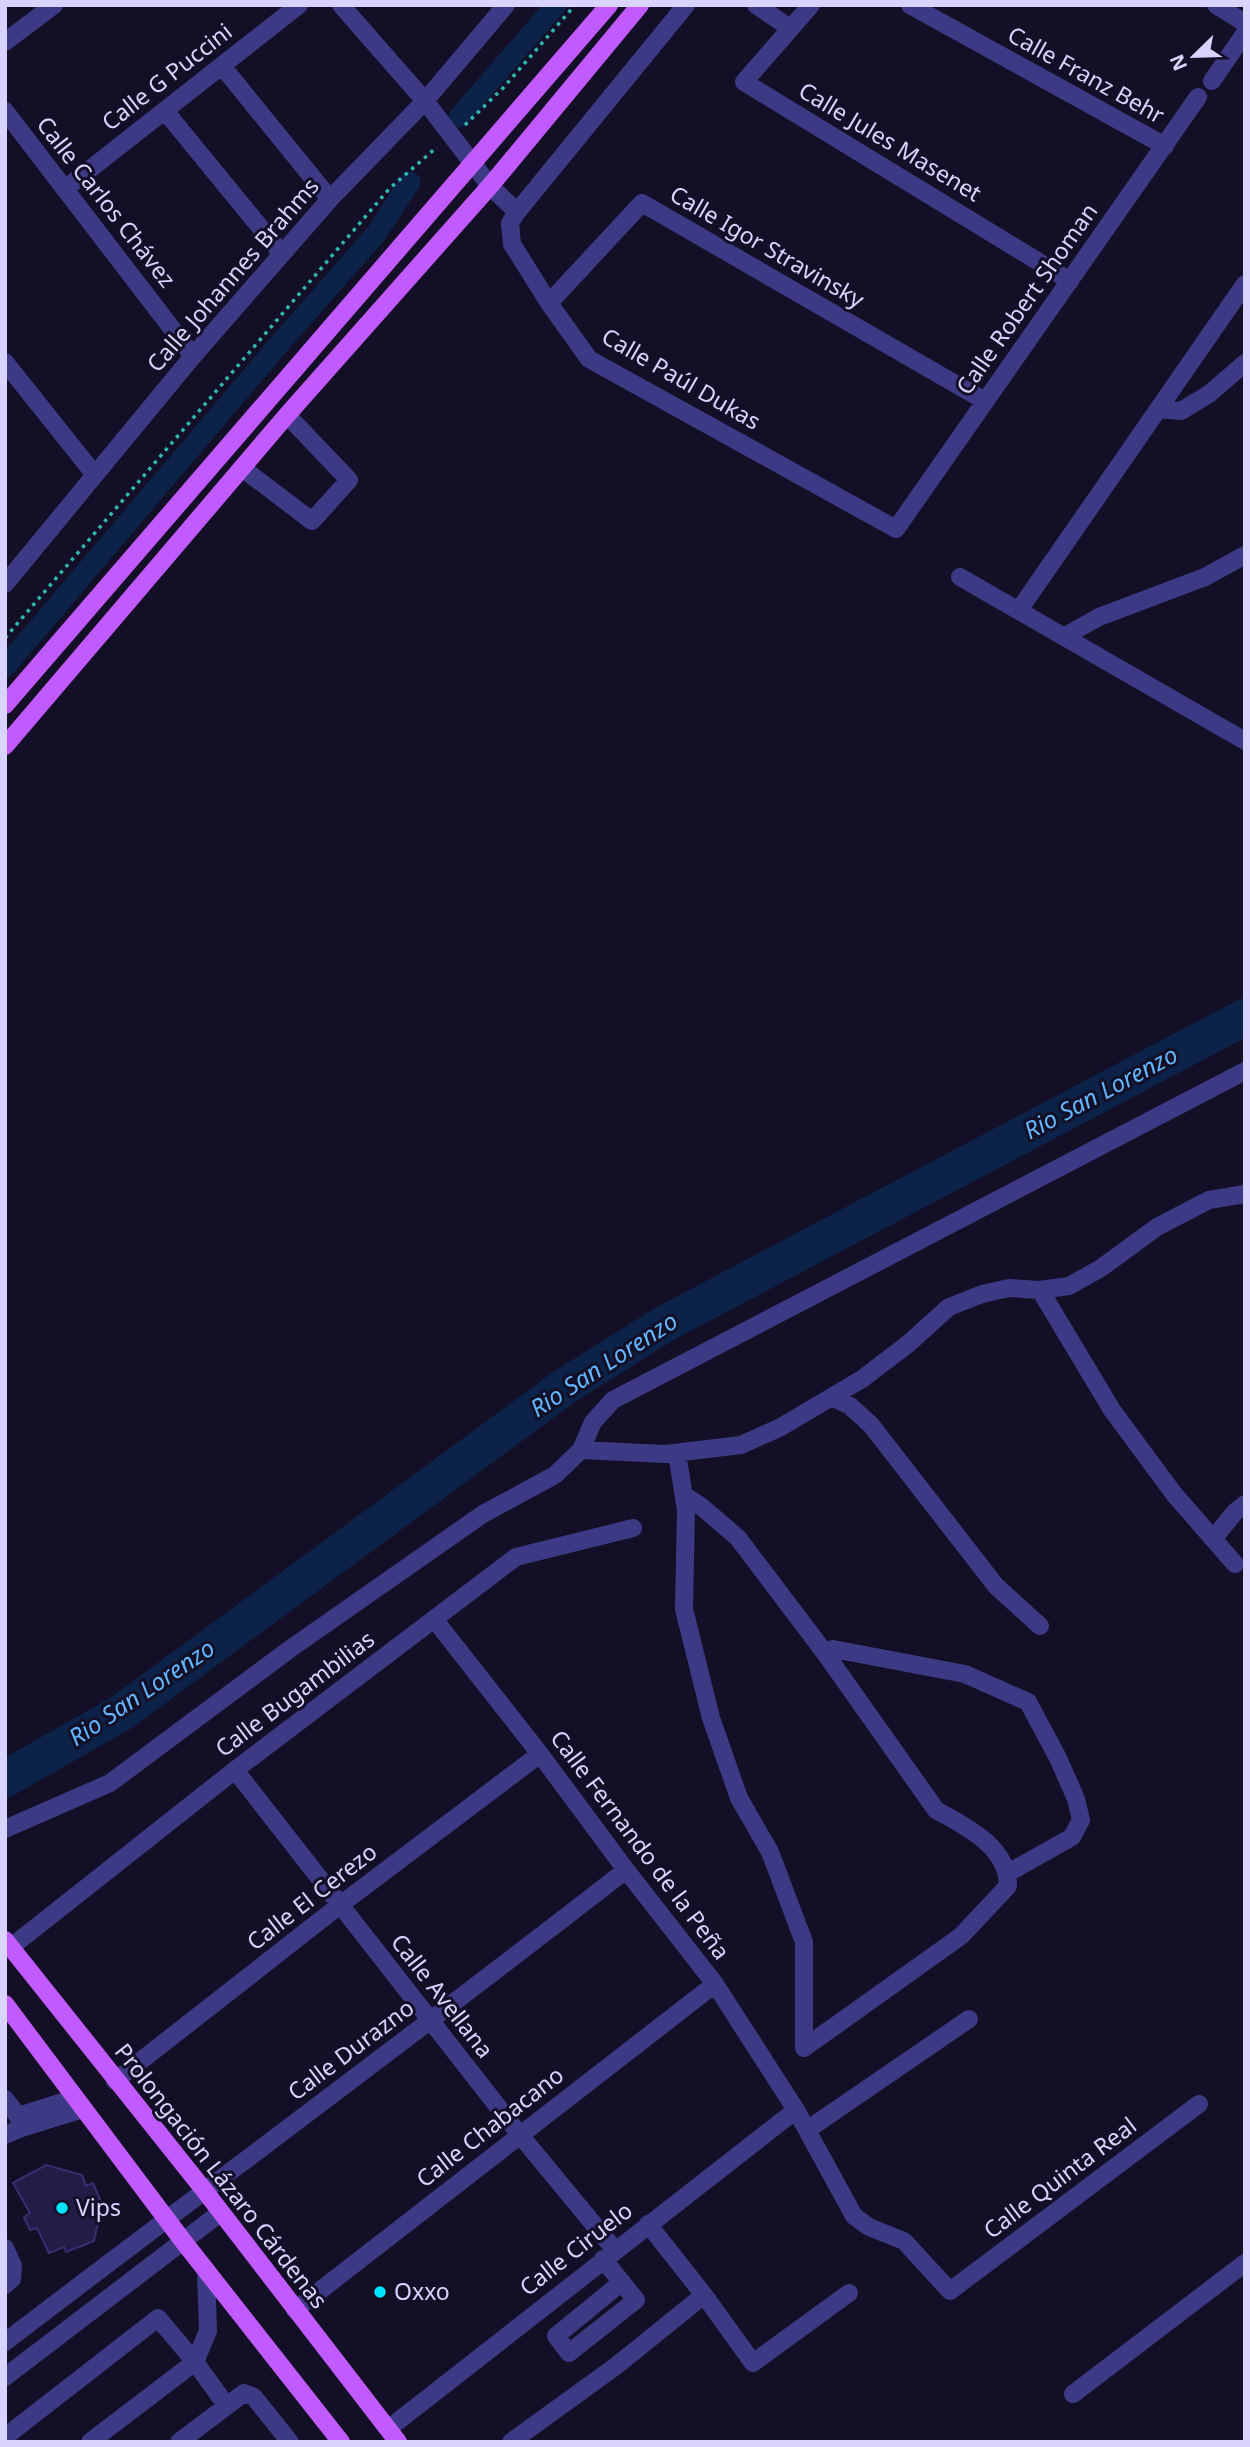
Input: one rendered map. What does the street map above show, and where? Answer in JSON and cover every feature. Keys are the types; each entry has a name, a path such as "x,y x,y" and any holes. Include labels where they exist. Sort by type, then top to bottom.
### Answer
{"main road":[{"path":"5,705 609,5"},
{"path":"5,746 242,468 490,186 640,5"},
{"name":"Prolongación Lázaro Cárdenas","path":"8,1943 204,2190 393,2435"},
{"path":"5,2004 166,2219 341,2442"}],"street":[{"path":"5,42 54,5"},
{"name":"Calle G Puccini","path":"66,188 299,5"},
{"path":"341,5 425,101 490,186 517,212 686,5"},
{"name":"Calle Johannes Brahms","path":"5,584 193,356 330,199 425,101 506,5"},
{"path":"756,5 790,28 811,5"},
{"name":"Calle Franz Behr","path":"910,5 1165,146"},
{"path":"1216,5 1245,23"},
{"name":"Calle Jules Masenet","path":"790,28 744,82 1070,281"},
{"path":"1212,81 1245,33"},
{"path":"222,65 330,199"},
{"name":"Calle Robert Shoman","path":"896,529 1198,97"},
{"name":"Calle Carlos Chávez","path":"5,111 193,356"},
{"path":"164,111 282,254"},
{"name":"Calle Igor Stravinsky","path":"549,303 642,204 985,401"},
{"name":"Calle Paúl Dukas","path":"517,212 510,223 512,244 589,359 896,529"},
{"path":"1019,610 1245,285"},
{"path":"5,362 95,475"},
{"path":"1159,409 1181,411 1209,394 1245,363"},
{"path":"242,468 312,521 349,480 288,415"},
{"path":"1065,636 1099,617 1205,577 1245,555"},
{"path":"960,577 1242,738"},
{"path":"5,1829 110,1783 290,1649 483,1514 555,1475 581,1450 593,1422 613,1400 1245,1071"},
{"path":"581,1450 677,1453 741,1446 781,1427 871,1372 949,1307 982,1294 1009,1288 1040,1290 1069,1286 1101,1268 1157,1227 1209,1200 1245,1194"},
{"path":"1040,1290 1112,1410 1174,1494 1234,1564"},
{"path":"832,1397 850,1406 871,1425 996,1586 1040,1626"},
{"path":"677,1453 686,1510 684,1609 711,1718 738,1798 770,1852 804,1942 804,2048 961,1936 1008,1886 1008,1873 998,1851 962,1824 936,1810 825,1653 738,1538 702,1507 684,1496"},
{"path":"1213,1539 1245,1504"},
{"name":"Calle Bugambilias","path":"8,1943 516,1557 633,1528"},
{"name":"Calle Fernando de la Peña","path":"434,1619 715,1984 796,2110 854,2216 869,2227 904,2241 950,2291"},
{"path":"825,1653 833,1649 965,1674 1028,1702 1076,1798 1081,1820 1072,1837 1008,1873"},
{"name":"Calle El Cerezo","path":"115,2081 340,1905 540,1754"},
{"name":"Calle Avellana","path":"234,1770 520,2135 609,2254 622,2282"},
{"name":"Calle Durazno","path":"5,2342 431,2022 626,1870"},
{"name":"Calle Chabacano","path":"295,2310 715,1984"},
{"path":"807,2130 969,2019"},
{"path":"5,2099 20,2122"},
{"path":"5,2135 20,2122 79,2103"},
{"name":"Calle Quinta Real","path":"950,2291 1199,2104"},
{"name":"Calle Ciruelo","path":"393,2435 609,2254 796,2110"},
{"path":"5,2377 220,2213"},
{"path":"648,2224 753,2363 849,2293"},
{"path":"5,2248 13,2266 12,2279 5,2285"},
{"path":"1073,2394 1245,2263"},
{"path":"90,2442 195,2362 208,2331 206,2270"},
{"path":"512,2442 616,2366 704,2295"},
{"path":"5,2437 158,2318 226,2405"},
{"path":"179,2442 244,2393 254,2397 290,2442"}],"path":[{"path":"5,638 389,189 481,111 575,5"}],"building":[{"name":"Vips","path":"46,2165 82,2175 86,2186 93,2183 100,2199 95,2204 100,2213 94,2241 66,2252 64,2247 49,2253 37,2228 30,2230 24,2217 30,2213 13,2183"}],"waterway":[{"path":"459,117 556,5"},
{"path":"5,667 376,234 410,182"},
{"name":"Rio San Lorenzo","path":"5,1779 121,1713 564,1387 666,1323 1245,1017"}],"place":[{"name":"Vips","path":"62,2208"},
{"name":"Oxxo","path":"380,2292"}]}
